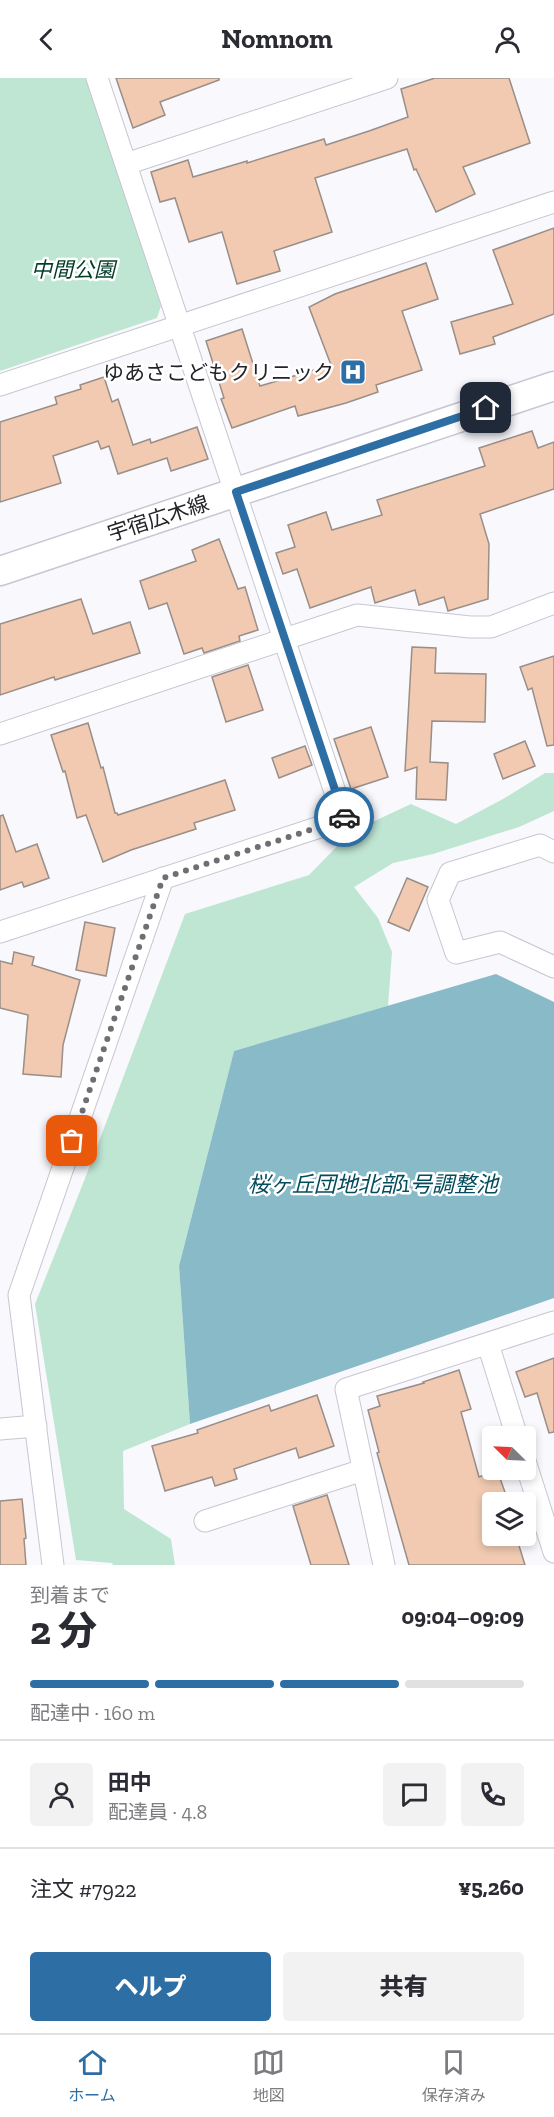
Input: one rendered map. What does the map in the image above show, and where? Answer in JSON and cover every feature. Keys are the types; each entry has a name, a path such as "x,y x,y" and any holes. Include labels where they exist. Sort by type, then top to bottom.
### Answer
{"street":[{"path":"0,932 344,819 97,78"},
{"path":"126,164 387,78"},
{"path":"0,385 554,202"},
{"name":"宇宿広木線","path":"0,571 554,386"},
{"path":"0,734 357,615 470,627 491,627 554,603"},
{"path":"554,852 540,845 450,873 438,900 456,953 500,942 554,967"},
{"path":"53,1565 36,1426 10,1292 163,878"},
{"path":"384,1565 346,1389 554,1322"},
{"path":"488,1344 514,1426"},
{"path":"0,1429 36,1426"},
{"path":"205,1521 363,1470"},
{"path":"531,1480 554,1552"}],"green space":[{"name":"中間公園","path":"0,78 87,78 161,306 157,318 0,371"},
{"path":"545,773 554,773 554,811 519,827 433,854 393,863 354,887 378,918 392,952 388,1006 234,1051 179,1266 190,1424 123,1451 124,1509 171,1539 175,1565 113,1565 112,1563 76,1560 35,1304 185,914 309,875 351,832 411,804 456,824"}],"water":[{"name":"桜ヶ丘団地北部1号調整池","path":"496,974 554,1002 554,1298 190,1424 179,1266 234,1051"}],"building":[{"path":"116,78 219,78 219,80 160,102 165,115 133,128"},
{"path":"435,78 509,78 530,143 463,167 475,194 436,212 416,169 414,170 407,149 315,178 332,232 274,251 280,271 237,284 222,232 189,242 175,198 160,202 151,172 188,160 193,177 324,139 326,145 369,131 408,117 401,89"},
{"path":"554,228 554,314 493,337 495,344 460,354 451,322 513,304 493,250"},
{"path":"426,263 438,299 402,311 422,370 376,385 378,392 346,403 298,416 295,406 232,428 221,399 224,398 206,341 242,329 260,386 331,365 309,307 335,294"},
{"path":"104,377 112,402 118,399 133,445 150,439 151,443 197,427 208,459 171,471 167,458 118,474 109,446 101,449 98,441 53,456 61,483 0,502 0,422 57,404 55,397 81,389 80,385"},
{"path":"532,431 538,448 554,442 554,489 480,514 489,544 488,599 448,611 444,597 419,605 415,590 375,603 371,587 310,608 297,569 283,574 276,553 295,547 288,525 326,512 332,530 382,515 377,500 485,466 479,448"},
{"path":"219,539 238,589 245,587 258,630 239,636 240,641 204,653 202,648 184,654 167,603 149,609 140,581 196,561 192,550"},
{"path":"81,599 93,634 130,622 140,653 0,695 0,624"},
{"path":"412,647 436,648 435,673 486,674 485,722 432,721 430,762 448,763 446,800 416,799 417,767 405,771"},
{"path":"554,656 554,745 547,746 532,688 528,690 520,667"},
{"path":"248,665 263,710 226,722 212,677"},
{"path":"88,723 115,813 118,815 225,780 235,810 194,823 196,829 131,850 103,862 86,815 77,818 65,771 63,772 51,735"},
{"path":"371,727 388,777 351,789 334,739"},
{"path":"525,741 535,766 503,779 494,754"},
{"path":"305,746 312,765 279,778 272,758"},
{"path":"3,815 16,852 37,844 49,878 24,887 22,882 0,890 0,816"},
{"path":"407,878 428,887 409,931 388,922"},
{"path":"85,922 115,928 106,976 76,970"},
{"path":"14,952 34,957 32,965 80,980 63,1045 61,1077 23,1074 28,1015 0,1008 0,961 12,964"},
{"path":"554,1358 554,1432 549,1433 537,1393 525,1397 516,1372"},
{"path":"459,1370 471,1409 461,1412 479,1477 482,1476 482,1480 501,1480 505,1492 482,1492 482,1546 519,1546 525,1565 409,1565 377,1453 379,1452 368,1410 380,1406 377,1396"},
{"path":"317,1395 334,1446 299,1458 296,1448 234,1469 237,1479 215,1486 212,1477 165,1491 152,1446 198,1433 197,1430 269,1405 271,1411"},
{"path":"327,1495 349,1565 311,1565 293,1506"},
{"path":"22,1499 26,1565 0,1565 0,1501"}],"way so far":[{"path":"72,1141 163,878 344,819 344,817"}],"place":[{"name":"ゆあさこどもクリニック","path":"353,372"}],"route":[{"path":"344,817 236,492 486,408"}]}
